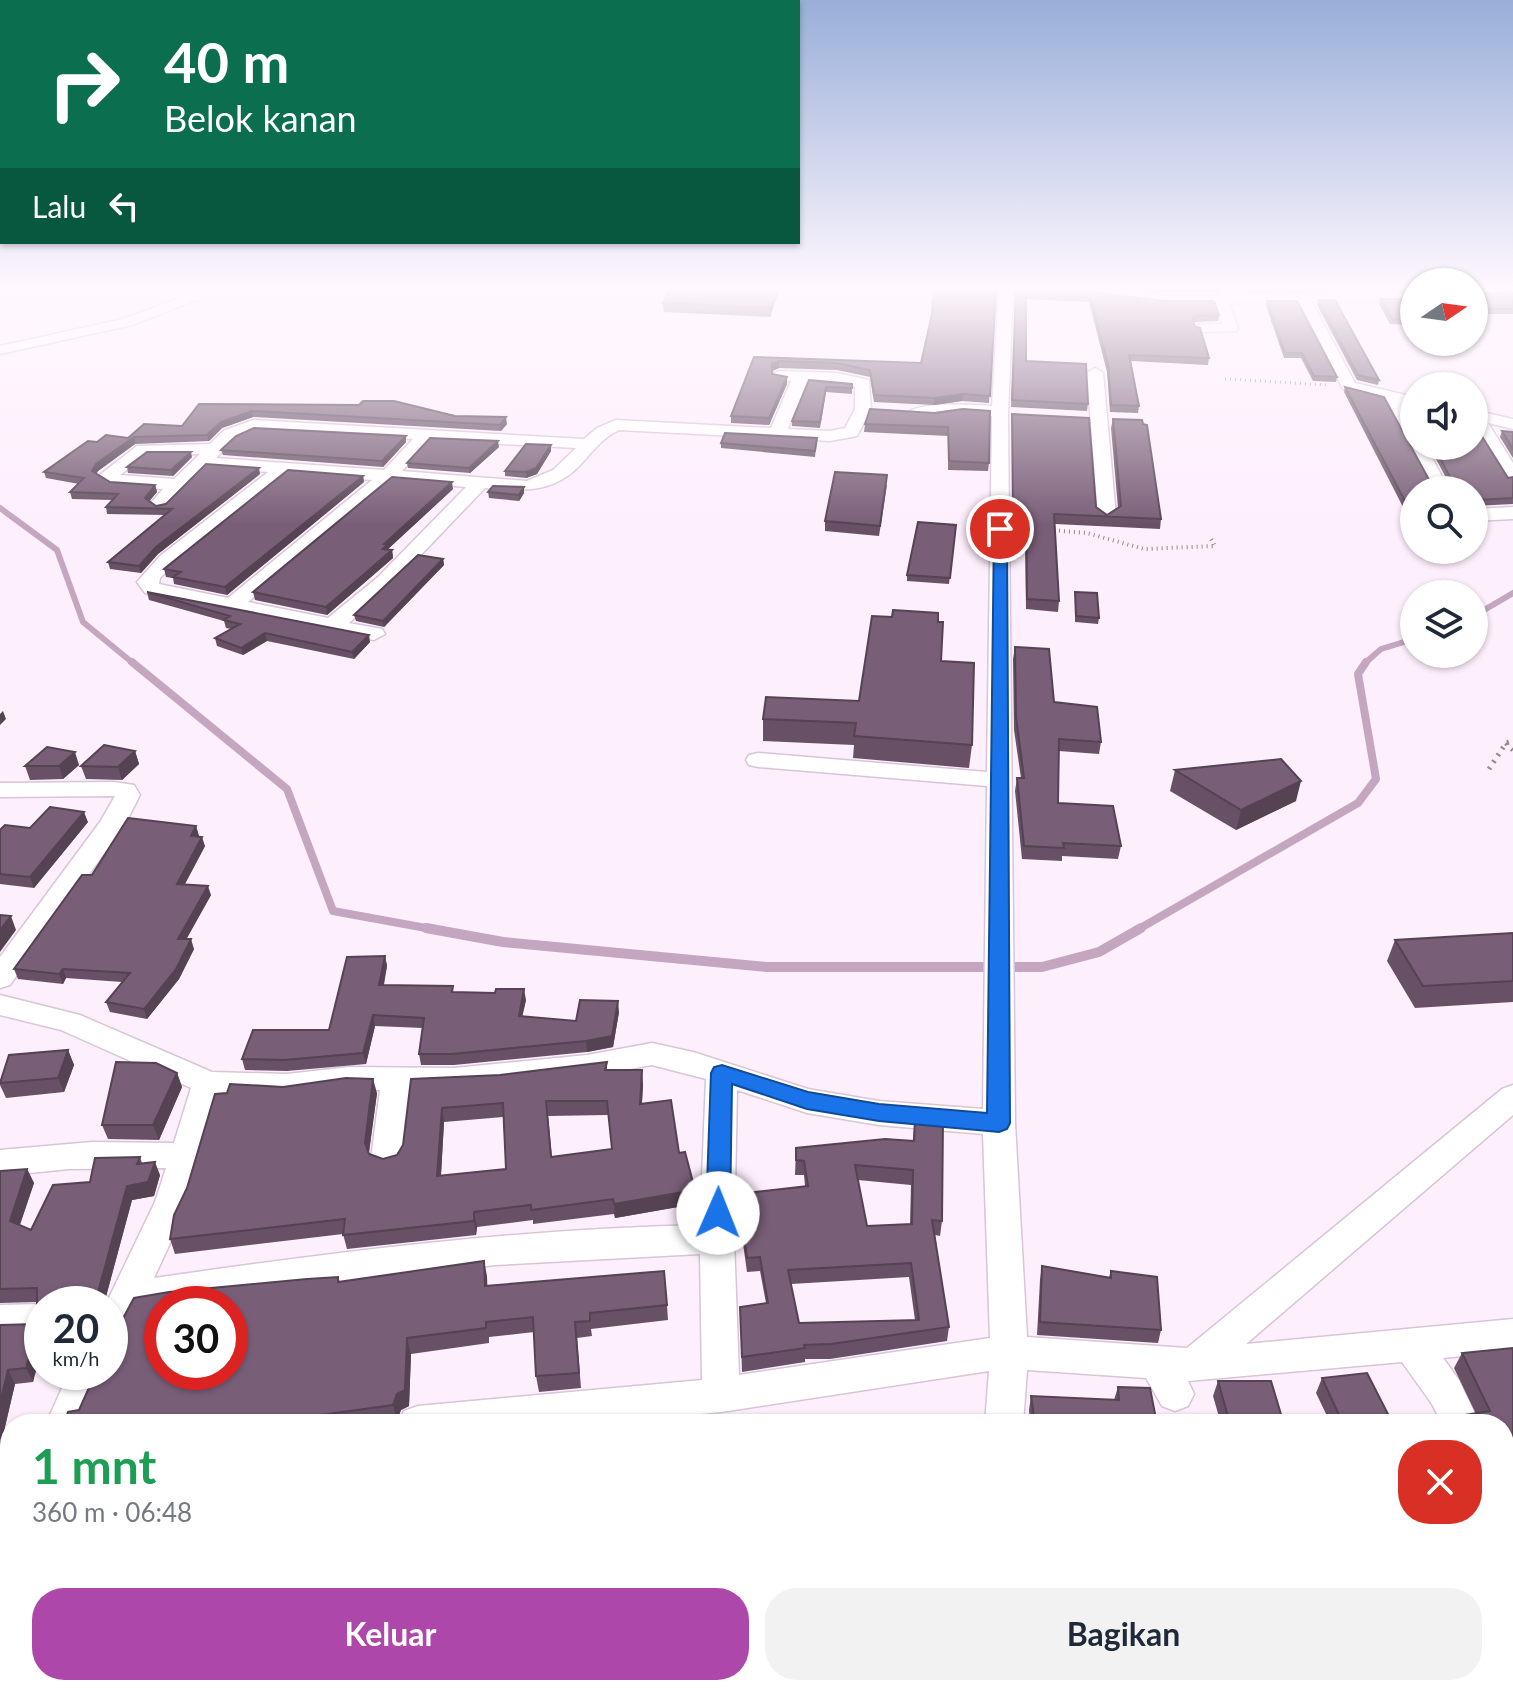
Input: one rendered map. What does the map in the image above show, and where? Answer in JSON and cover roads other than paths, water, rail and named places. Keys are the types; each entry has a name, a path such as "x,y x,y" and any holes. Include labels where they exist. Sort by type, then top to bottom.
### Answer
{"street":[{"path":"1005,367 1000,529 999,780 999,1123 1009,1352 1005,1414"},
{"path":"1339,367 1349,386 1400,399"},
{"path":"1095,373 1107,516"},
{"path":"779,376 860,381 880,405"},
{"path":"777,434 801,377"},
{"path":"1392,398 1400,414"},
{"path":"176,485 118,481 106,477 143,450 207,456 283,469 528,486 561,475 605,429 616,425 842,435 851,432 880,405 1004,413"},
{"path":"1488,418 1513,424"},
{"path":"159,504 239,429 253,425 589,444"},
{"path":"232,605 273,575 336,518 391,476 424,436"},
{"path":"1488,437 1513,477"},
{"path":"283,469 149,576 147,582 152,589 374,634"},
{"path":"332,626 385,581 481,482"},
{"path":"1488,514 1513,513"},
{"path":"758,760 999,780"},
{"path":"0,790 125,790 128,795 112,824 0,978"},
{"path":"0,1005 69,1022 208,1083 287,1086 349,1078 484,1076 587,1066 652,1054 807,1101 879,1113 999,1123"},
{"path":"721,1395 717,1239 722,1073"},
{"path":"387,1158 397,1078"},
{"path":"128,1294 172,1202 208,1083"},
{"path":"1176,1374 1513,1097"},
{"path":"0,1163 58,1155 117,1152 185,1156"},
{"path":"128,1314 296,1272 471,1253 647,1239 717,1239"},
{"path":"0,1321 24,1320"},
{"path":"522,1414 721,1395 1009,1352 1176,1374 1513,1335"},
{"path":"1412,1346 1446,1392 1456,1414"},
{"path":"69,1414 80,1390"}],"waterway":[{"path":"0,508 57,550 83,622 134,664"},
{"path":"1488,608 1513,593"},
{"path":"1366,663 1381,649 1400,643"},
{"path":"132,662 287,789 333,911 437,930"},
{"path":"1137,930 1358,803 1376,779 1358,674 1366,663"},
{"path":"426,928 437,930"},
{"path":"437,930 503,942 767,967 1042,967 1099,952 1141,928"}]}
